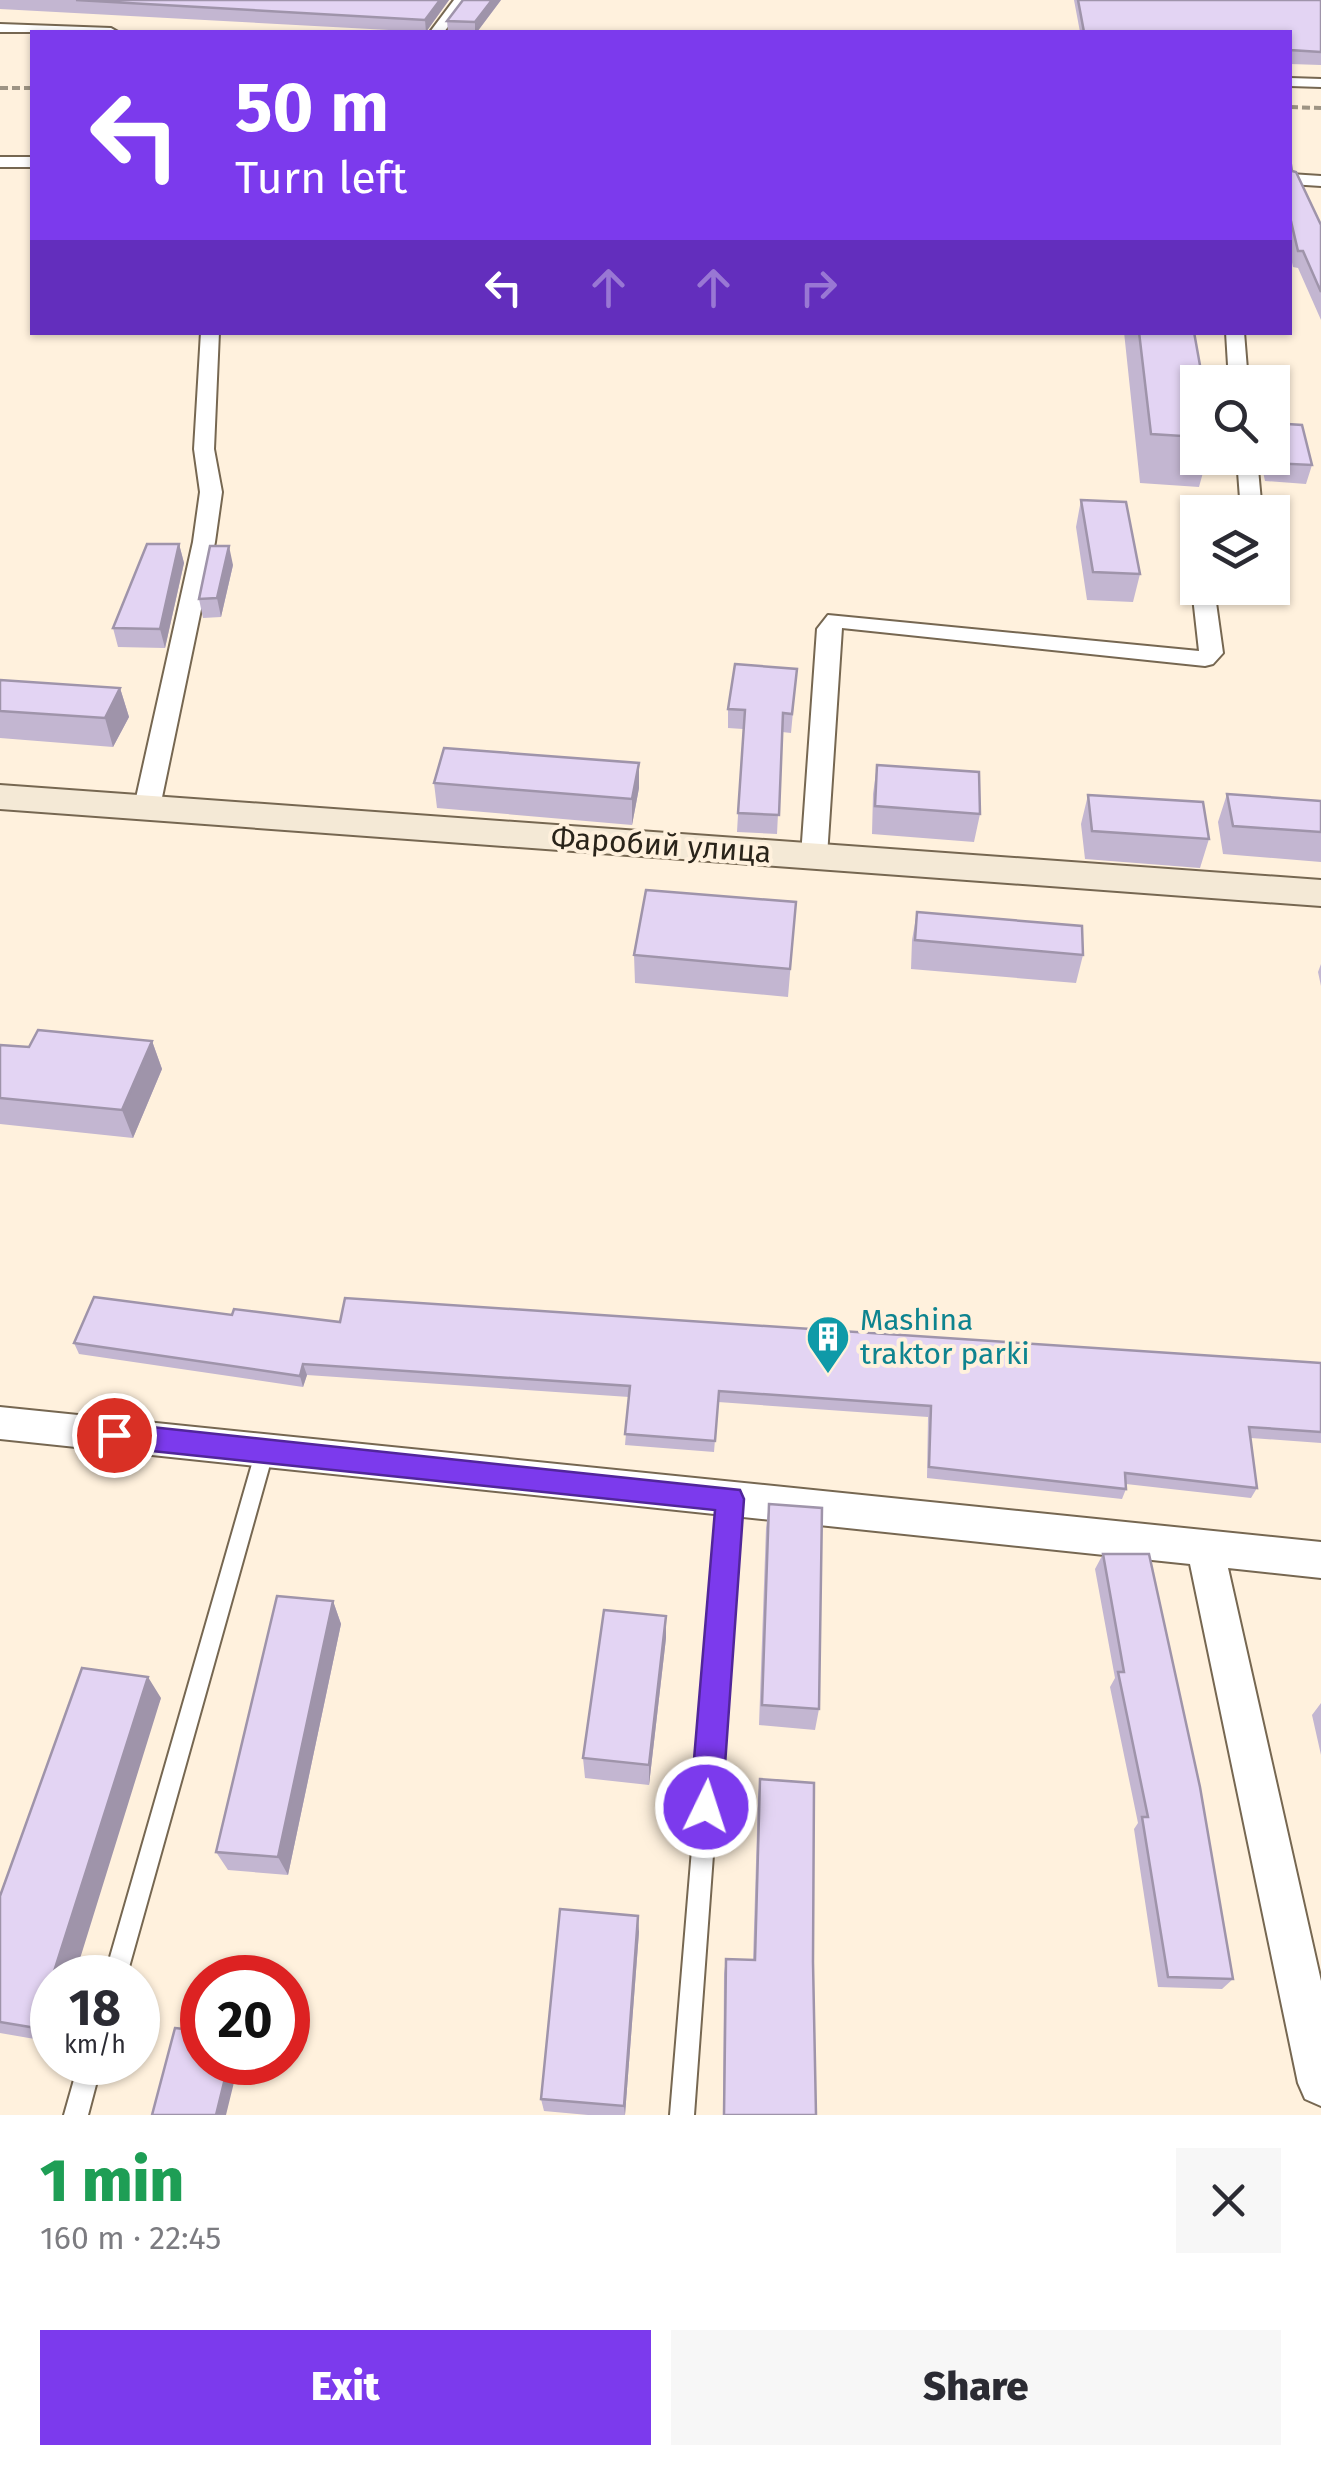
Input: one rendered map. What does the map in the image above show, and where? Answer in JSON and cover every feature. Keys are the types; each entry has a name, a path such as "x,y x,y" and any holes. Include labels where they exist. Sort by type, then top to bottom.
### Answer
{"street":[{"path":"438,30 461,0"},
{"path":"0,28 56,30"},
{"path":"1292,82 1321,83"},
{"path":"0,162 30,162"},
{"path":"1292,179 1321,181"},
{"path":"147,807 211,492 204,449 210,335"},
{"path":"1234,335 1238,365"},
{"path":"814,856 829,629 836,620 1204,659 1210,653 1205,605"},
{"name":"Фаробий улица","path":"0,797 1321,893"},
{"path":"0,1423 1321,1560"},
{"path":"1205,1548 1321,2083"}],"lane":[{"path":"122,1955 265,1450"},
{"path":"682,2115 730,1499"},
{"path":"76,2115 84,2085"}],"building":[{"path":"76,0 440,0 425,20"},
{"path":"463,0 492,0 475,22 447,21"},
{"path":"1078,0 1321,0 1321,52 1292,50 1292,30 1084,30"},
{"path":"1292,171 1296,172 1321,225 1321,292 1303,251 1298,251 1292,226"},
{"path":"1139,335 1195,335 1200,365 1180,365 1180,436 1151,434"},
{"path":"1290,424 1302,425 1312,465 1290,464"},
{"path":"1081,500 1126,502 1140,574 1093,572"},
{"path":"147,544 179,544 160,629 113,628"},
{"path":"210,546 229,546 217,598 199,599"},
{"path":"735,664 797,669 792,714 783,713 779,815 738,813 745,710 728,709"},
{"path":"0,680 120,688 105,718 0,711"},
{"path":"444,748 639,763 632,799 434,783"},
{"path":"877,765 979,772 980,814 875,806"},
{"path":"1227,794 1321,801 1321,832 1233,826"},
{"path":"1088,795 1203,802 1209,839 1092,831"},
{"path":"646,890 796,902 790,969 634,955"},
{"path":"917,912 1082,926 1083,955 915,940"},
{"path":"38,1030 152,1041 122,1110 0,1098 0,1045 29,1047"},
{"path":"94,1297 232,1315 234,1309 340,1322 345,1298 1321,1363 1321,1432 1249,1427 1257,1488 1125,1473 1126,1489 929,1467 931,1406 719,1391 715,1441 625,1434 630,1386 303,1364 300,1376 74,1343"},
{"path":"769,1504 822,1508 819,1709 762,1705"},
{"path":"1103,1554 1149,1554 1200,1787 1233,1979 1168,1977 1142,1817 1148,1817 1118,1672 1124,1672"},
{"path":"277,1596 333,1601 278,1857 216,1852"},
{"path":"604,1610 666,1616 649,1765 583,1758"},
{"path":"82,1668 148,1677 59,1955 30,1955 30,2027 0,2022 0,1896"},
{"path":"760,1779 814,1783 816,2115 724,2115 726,1959 755,1960"},
{"path":"560,1909 638,1916 624,2106 541,2099"},
{"path":"175,2028 180,2029 180,2085 223,2085 216,2115 152,2115"}],"railway":[{"path":"0,88 30,88"},
{"path":"1292,107 1321,108"}],"place":[{"name":"Mashina traktor parki","path":"828,1375"}],"route":[{"path":"114,1435 730,1499 706,1807"}]}
